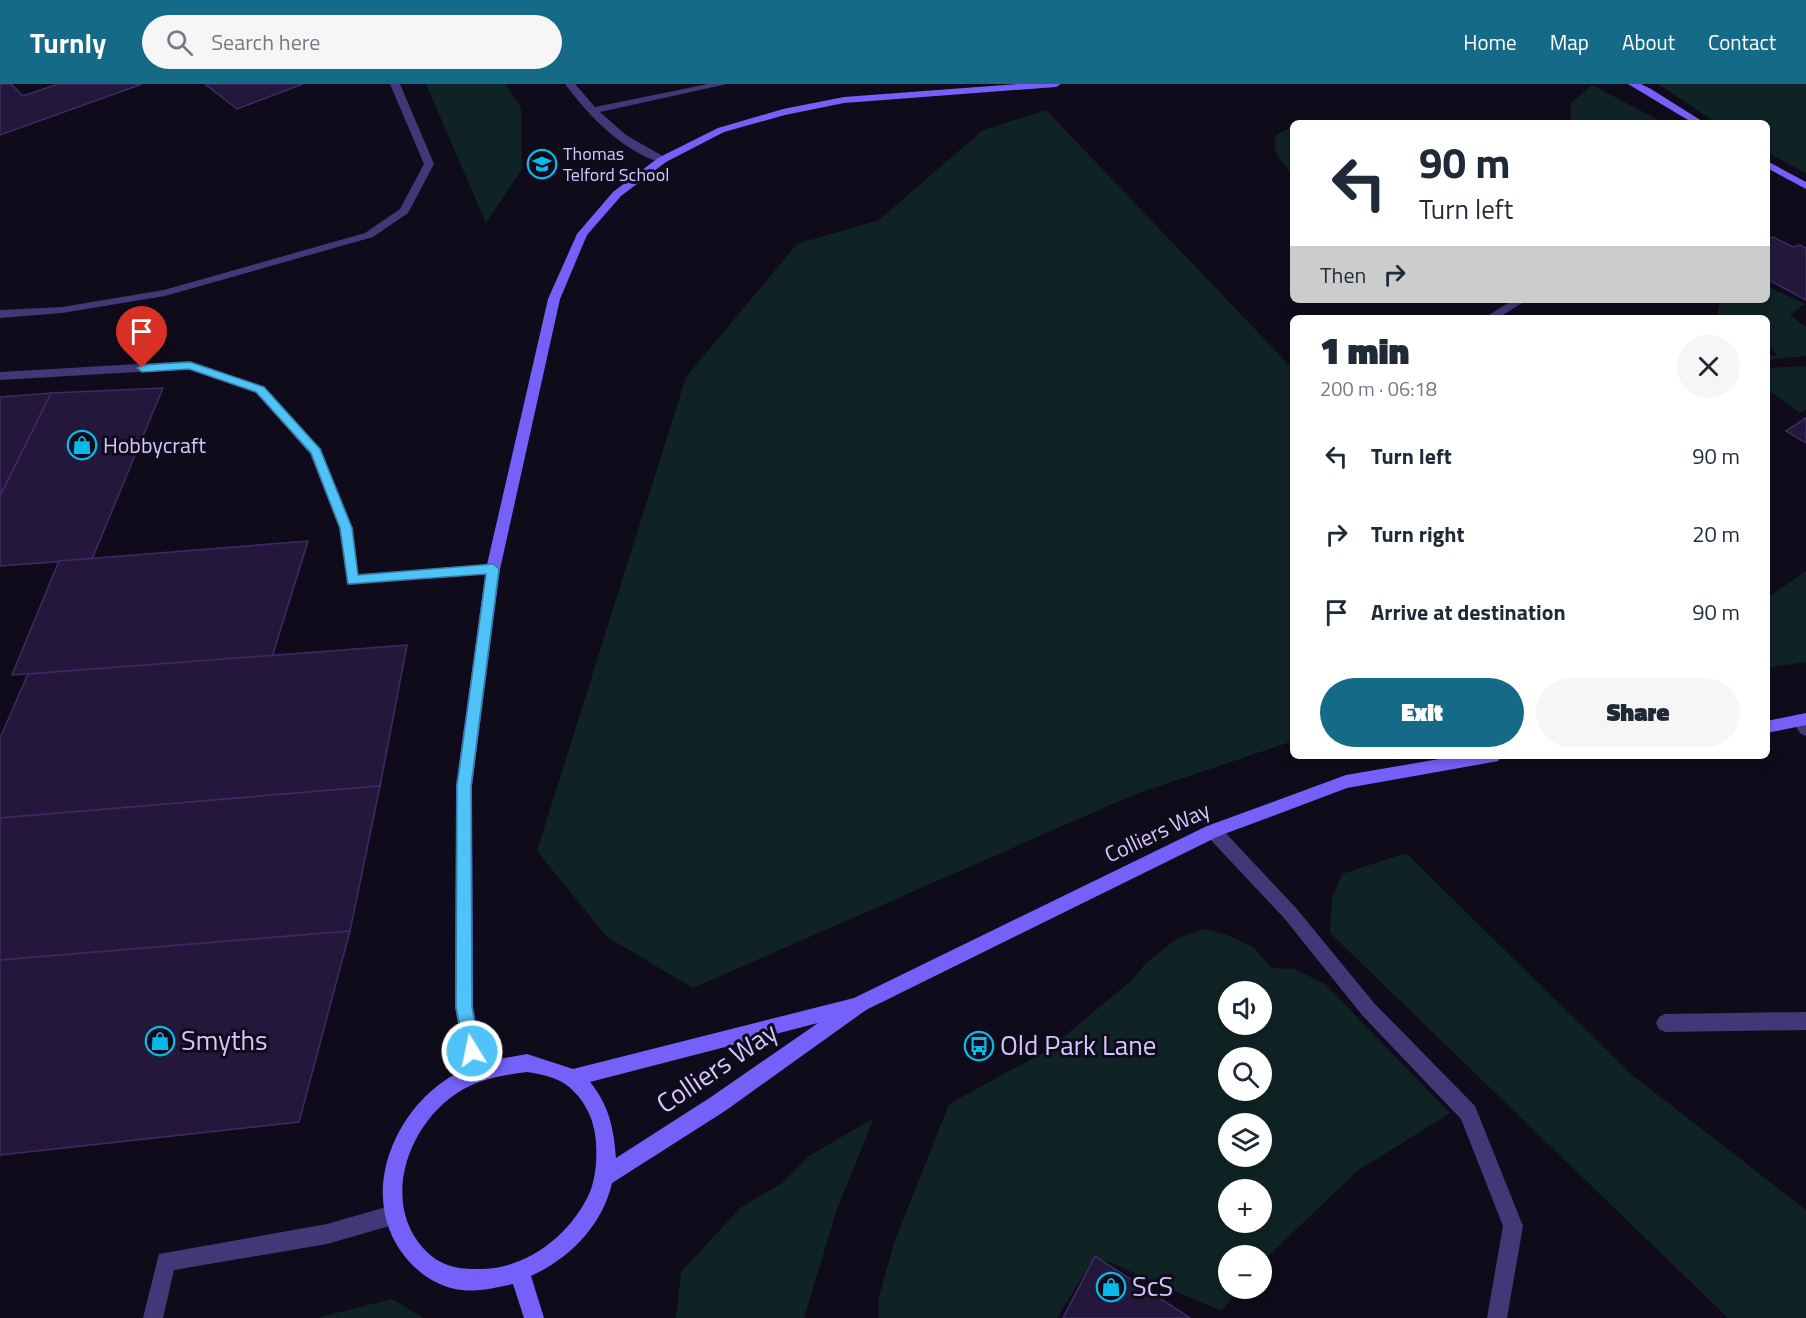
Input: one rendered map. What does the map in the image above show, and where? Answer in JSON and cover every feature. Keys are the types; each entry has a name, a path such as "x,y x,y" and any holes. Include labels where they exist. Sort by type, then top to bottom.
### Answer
{"street":[{"path":"476,1073 464,1007 464,786 493,569 554,299 582,234 617,194 662,160 721,130 783,112 844,100 960,88 1056,84"},
{"path":"1632,84 1645,88 1695,120"},
{"path":"1770,166 1806,186"},
{"path":"1770,727 1804,723"},
{"name":"Colliers Way","path":"605,1176 718,1104 860,1004 1213,831 1346,782 1476,759"},
{"name":"Colliers Way","path":"571,1078 860,1004"},
{"path":"527,1063 550,1068 571,1078 590,1096 602,1119 608,1147 605,1176 594,1207 575,1234 550,1257 520,1273 486,1281 454,1278 426,1266 405,1244 393,1215 392,1181 401,1147 419,1116 445,1090 476,1073 501,1065 527,1063"},
{"path":"520,1273 534,1318"}],"lane":[{"path":"0,314 62,310 165,293 369,235 404,211 429,164 395,84"},
{"path":"570,84 591,111 639,150 662,160"},
{"path":"591,111 722,84"},
{"path":"1495,315 1516,303"},
{"path":"0,376 190,366 260,390 316,452 346,528 352,580 493,569"},
{"path":"1213,831 1290,913 1368,1009 1468,1113 1512,1226 1497,1318"},
{"path":"1665,1023 1806,1021"},
{"path":"153,1318 166,1261 327,1234 393,1215"}],"green space":[{"path":"426,84 505,84 521,108 522,169 486,223"},
{"path":"1658,84 1806,84 1806,173 1770,154 1770,120 1712,120"},
{"path":"1592,85 1658,120 1571,120 1571,103"},
{"path":"1046,110 1290,366 1290,742 1133,795 693,988 607,937 537,851 686,377 797,244 879,220 983,130"},
{"path":"1290,128 1290,172 1276,151 1277,134"},
{"path":"1770,287 1805,304 1790,315 1806,327 1806,356 1770,360 1770,356 1777,355 1770,347 1770,315 1718,315 1720,303 1770,303"},
{"path":"1806,366 1806,409 1800,413 1770,391 1770,368"},
{"path":"1806,571 1806,662 1770,668 1770,596"},
{"path":"1406,853 1632,1075 1806,1210 1806,1318 1728,1318 1330,933 1332,898 1342,874"},
{"path":"1202,929 1225,934 1253,947 1271,968 1294,969 1325,984 1450,1113 1356,1172 1272,1252 1272,1245 1218,1245 1218,1299 1231,1299 1221,1311 1095,1256 1057,1318 879,1318 879,1297 894,1243 949,1104 1048,1050 1132,980 1145,964 1175,940"},
{"path":"874,1118 837,1209 804,1318 676,1318 681,1272 740,1208 782,1183 809,1156"},
{"path":"392,1299 424,1318 319,1318 324,1316"}],"building":[{"path":"0,84 11,84 23,96 58,84 142,84 0,135"},
{"path":"205,84 303,84 237,109"},
{"path":"1773,237 1793,247 1800,245 1806,248 1806,300 1770,281 1770,238"},
{"name":"Hobbycraft","path":"163,388 92,559 0,566 0,496 51,393"},
{"path":"51,393 0,496 0,397"},
{"path":"1806,418 1806,443 1786,431"},
{"path":"308,541 272,657 12,675 59,561"},
{"path":"407,645 380,786 0,818 0,738 28,674"},
{"path":"380,786 350,931 0,960 0,818"},
{"name":"Smyths","path":"350,931 299,1122 0,1155 0,960"},
{"name":"ScS","path":"1095,1256 1190,1318 1063,1318"}],"place":[{"name":"Thomas Telford School","path":"542,164"},
{"name":"Hobbycraft","path":"82,445"},
{"name":"Smyths","path":"160,1041"},
{"name":"Old Park Lane","path":"979,1046"},
{"name":"ScS","path":"1111,1287"}],"route":[{"path":"142,368 190,366 260,390 316,452 346,528 352,580 493,569 464,786 464,1007 472,1051"}]}
